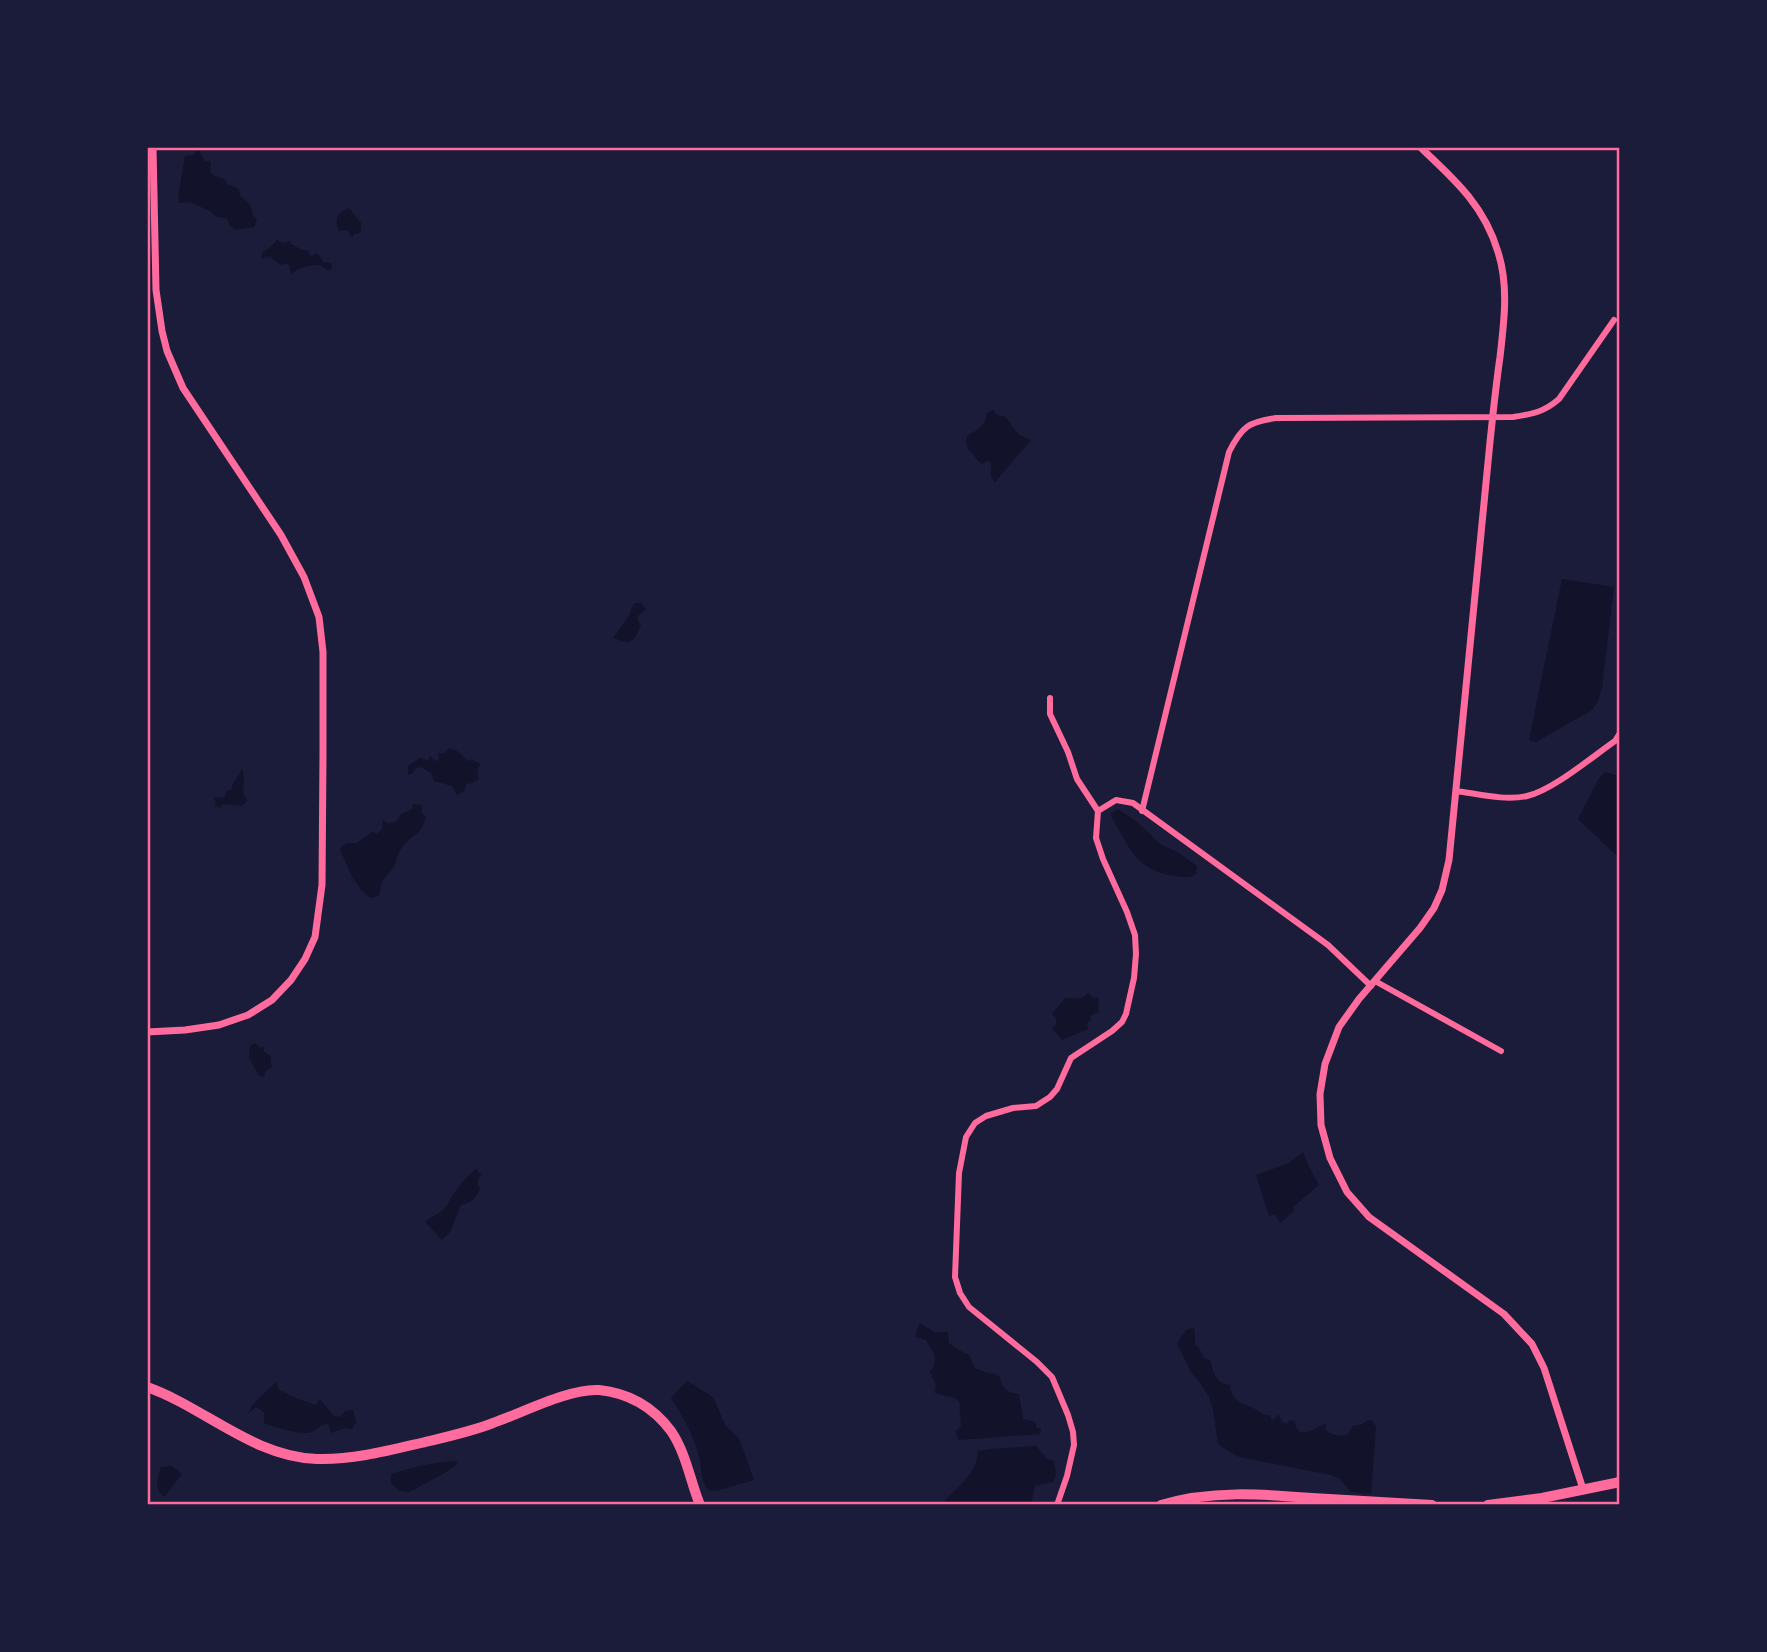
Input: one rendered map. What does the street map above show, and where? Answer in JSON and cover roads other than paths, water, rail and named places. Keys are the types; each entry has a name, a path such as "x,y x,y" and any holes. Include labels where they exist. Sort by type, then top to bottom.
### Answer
{"main road":[{"path":"147,1387 167,1394 261,1445 316,1459 372,1455 474,1430 582,1392 598,1390 625,1395 656,1414 671,1432 683,1454 700,1505"},
{"path":"1488,1505 1542,1498 1620,1482"},
{"path":"1161,1505 1212,1495 1262,1494 1432,1505"}],"street":[{"path":"147,1032 219,1026 248,1015 272,1000 291,980 305,959 315,937 322,885 323,755 321,640 318,617 304,577 281,535 183,388 167,351 156,290 153,147"},
{"path":"1420,147 1465,191 1480,210 1491,230 1504,275 1505,301 1456,791 1449,860 1442,890 1420,928 1359,999 1339,1027 1325,1064 1320,1094 1321,1125 1330,1158 1347,1192 1368,1217 1504,1314 1532,1344 1544,1368 1583,1489"},
{"path":"1142,811 1229,452 1244,428 1257,421 1276,418 1513,417 1535,414 1559,399 1614,320"},
{"path":"1050,698 1050,714 1077,779 1098,811 1096,838 1135,935 1134,978 1122,1022 1071,1058 1050,1097 1037,1106 1013,1108 986,1116 975,1123 966,1137 959,1173 955,1277 960,1293 969,1307 1052,1377 1068,1415 1074,1445 1057,1505"},
{"path":"1456,791 1507,798 1527,796 1547,789 1615,741 1620,733"},
{"path":"1098,811 1116,800 1133,803 1328,944 1373,984 1502,1051"}]}
